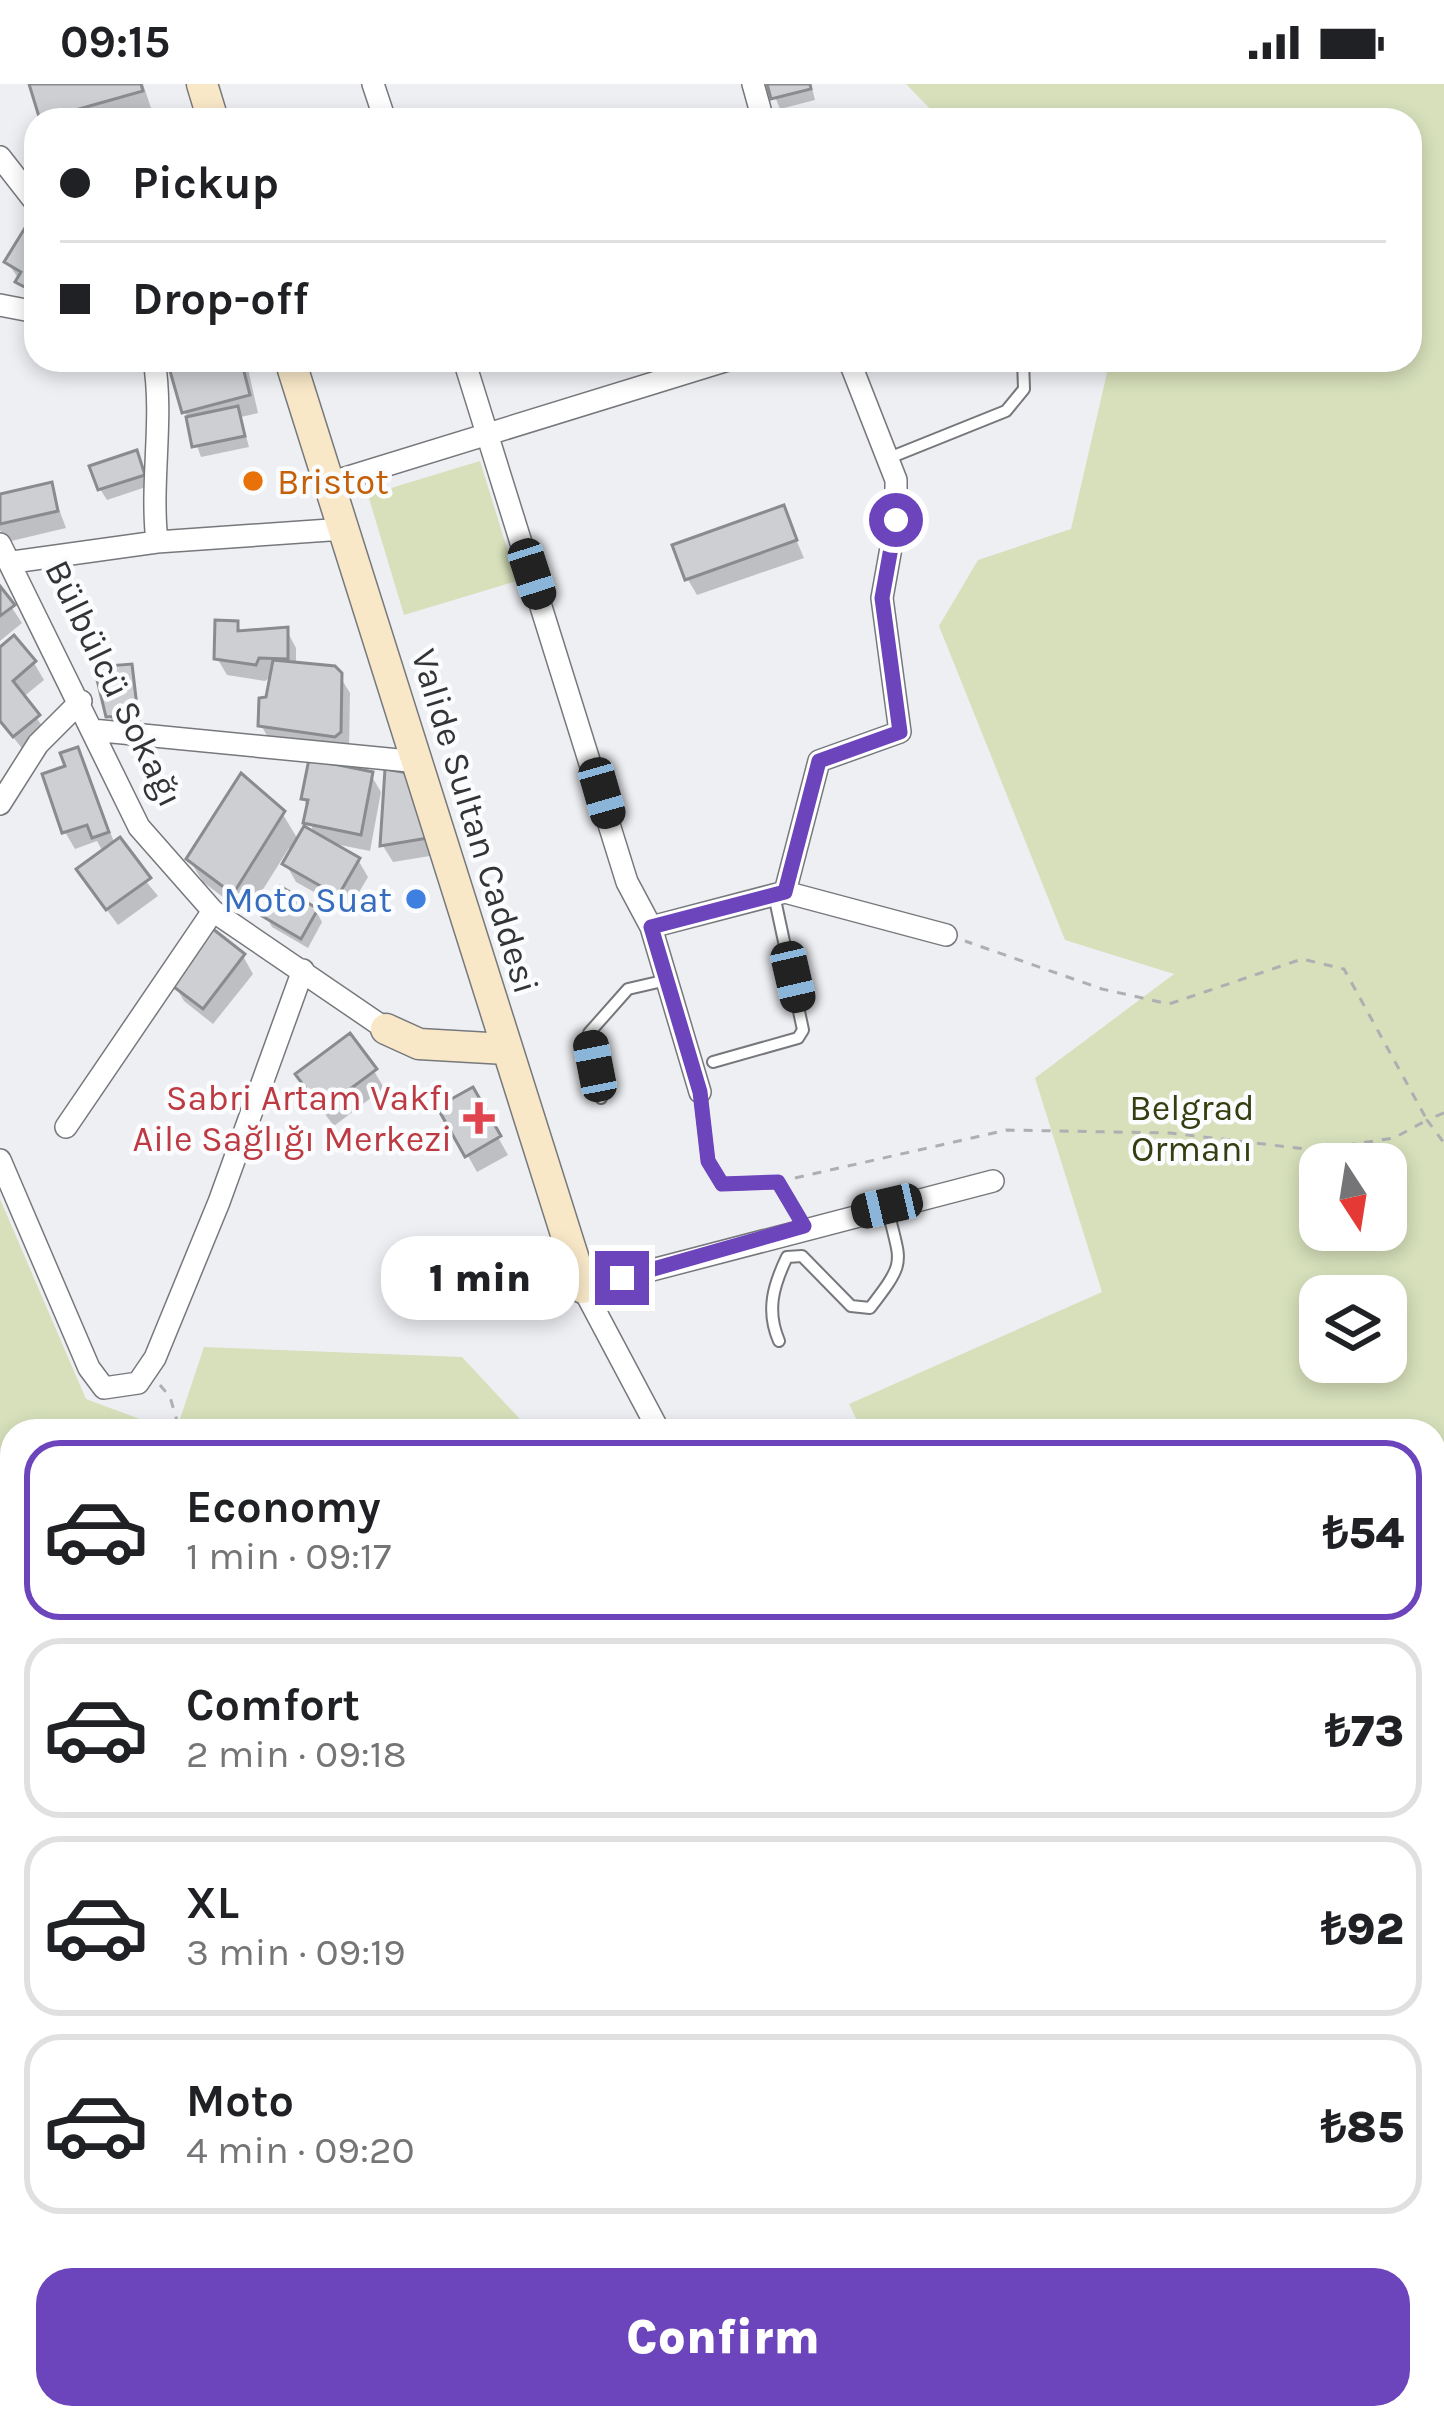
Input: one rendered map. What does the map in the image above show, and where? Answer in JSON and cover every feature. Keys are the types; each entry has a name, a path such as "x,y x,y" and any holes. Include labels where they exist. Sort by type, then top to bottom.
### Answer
{"street":[{"path":"0,158 24,188"},
{"path":"156,372 151,491 157,542"},
{"name":"Valide Sultan Caddesi","path":"294,372 583,1288 652,1419"},
{"path":"468,372 627,882 651,927 700,1092"},
{"path":"644,372 648,384"},
{"path":"329,482 688,372"},
{"path":"779,894 819,761 900,732 882,598 896,520 890,458 854,372"},
{"path":"3,549 344,529"},
{"name":"Bülbülcü Sokağı","path":"3,549 139,827 213,911 386,1029 419,1044 506,1049"},
{"path":"0,804 38,744 81,701"},
{"path":"92,730 419,762"},
{"path":"651,927 779,894 946,934"},
{"path":"66,1126 213,911"},
{"path":"0,1160 89,1368 104,1388 138,1383 150,1364 303,970"},
{"path":"583,1288 804,1226 993,1181"}],"lane":[{"path":"890,458 1006,411 1024,389 1023,372"},
{"path":"713,1062 799,1038 803,1030 779,894"},
{"path":"601,1098 589,1034 628,989 668,979"},
{"path":"700,1092 708,1161 722,1184 778,1182 804,1226"},
{"path":"787,1257 802,1256 851,1306 870,1308 891,1280 902,1249 887,1206"},
{"path":"776,1234 787,1257"},
{"path":"779,1341 770,1322 775,1282 787,1257"}],"path":[{"path":"946,934 1102,989 1169,1004 1302,959 1344,969 1444,1143"},
{"path":"778,1182 1007,1130 1170,1133 1314,1150 1394,1138 1444,1113"},
{"path":"150,1364 170,1396 177,1419"}],"green space":[{"name":"Belgrad Ormanı","path":"906,84 1444,84 1444,1419 856,1419 849,1404 1102,1292 1035,1078 1174,974 1065,940 939,626 978,560 1071,529 1107,372 1422,372 1422,108 929,108"},
{"path":"480,461 517,581 404,615 368,495"},
{"path":"0,1199 86,1399 140,1419 0,1419"},
{"path":"204,1347 462,1357 520,1419 180,1419"}],"building":[{"path":"29,84 141,84 143,91 83,108 36,108"},
{"path":"767,84 810,84 811,89 771,99"},
{"path":"24,230 24,287 15,282 21,272 4,262"},
{"path":"170,372 244,372 250,395 182,413"},
{"path":"238,406 245,436 192,447 186,417"},
{"path":"137,450 145,475 98,490 89,466"},
{"path":"52,482 58,511 0,524 0,494"},
{"path":"784,505 797,540 685,580 672,545"},
{"path":"0,586 15,605 0,616"},
{"path":"215,620 238,621 238,631 288,627 288,659 259,658 256,665 214,659"},
{"path":"14,635 36,661 13,681 40,715 13,737 0,721 0,647"},
{"path":"273,660 335,666 342,673 341,732 335,737 258,726 259,698 266,697"},
{"path":"132,664 138,715 106,717 94,667"},
{"path":"78,747 109,832 92,838 87,825 62,833 42,774 65,766 60,753"},
{"path":"309,759 373,772 361,835 303,823 308,800 301,799"},
{"path":"385,769 414,774 428,838 380,846"},
{"path":"241,773 285,811 233,894 186,859"},
{"path":"304,826 360,858 338,896 282,864"},
{"path":"120,837 151,878 106,910 76,869"},
{"path":"280,886 318,909 301,939 262,916"},
{"path":"213,929 245,954 203,1009 170,984"},
{"path":"350,1033 377,1069 322,1110 295,1074"},
{"path":"473,1087 501,1136 465,1157 437,1107"}],"place":[{"name":"Bristot","path":"253,481"},
{"name":"Moto Suat","path":"416,899"},
{"name":"Sabri Artam Vakfı Aile Sağlığı Merkezi","path":"479,1118"}],"route":[{"path":"622,1278 804,1226 778,1182 722,1184 708,1161 700,1092 651,927 785,892 819,761 900,732 882,598 896,520"}]}
